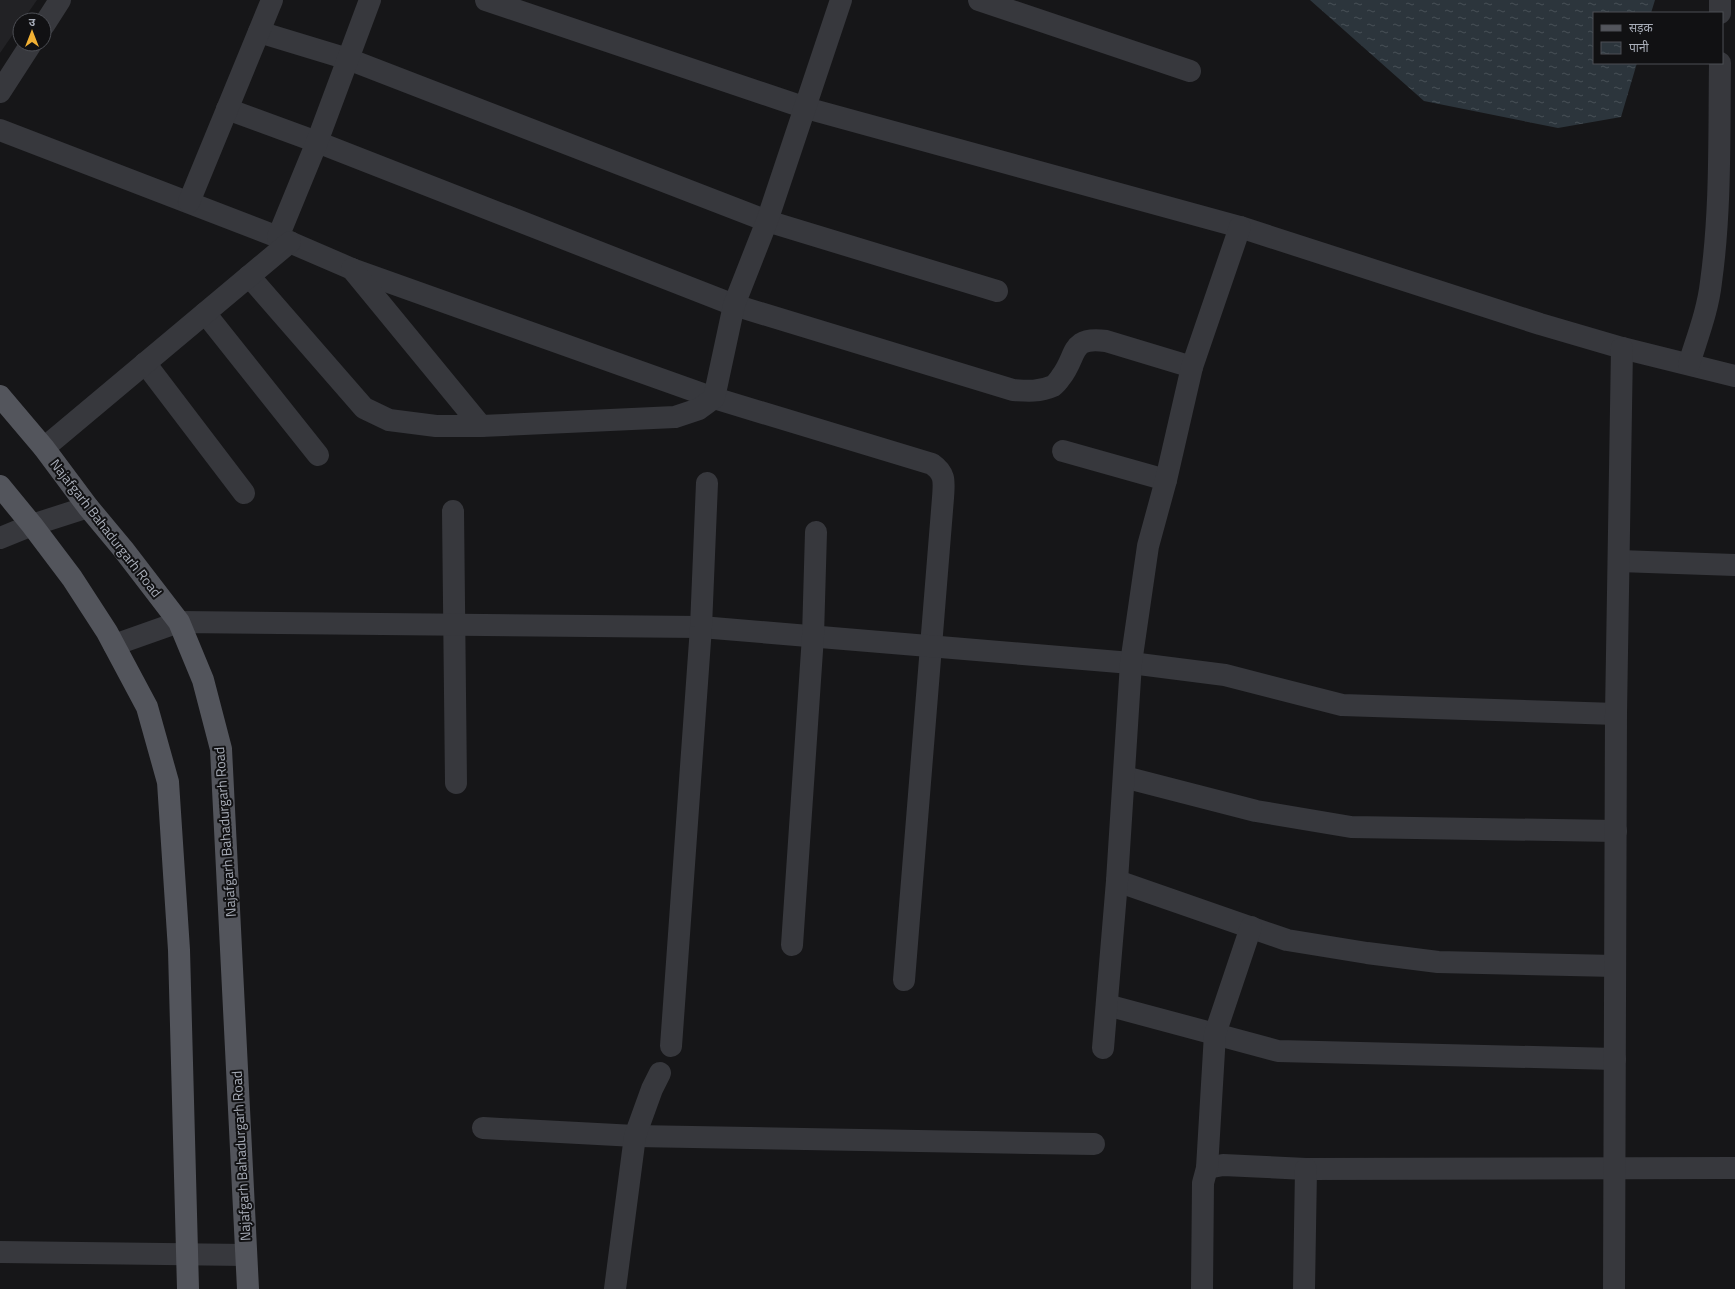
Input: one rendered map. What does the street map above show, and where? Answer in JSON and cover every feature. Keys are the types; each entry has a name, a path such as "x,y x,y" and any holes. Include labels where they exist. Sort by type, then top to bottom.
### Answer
{"main road":[{"name":"Najafgarh Bahadurgarh Road","path":"0,396 44,448 88,507 123,549 179,622 203,680 221,749 248,1289"},
{"path":"0,486 72,578 114,645 147,707 168,782 179,950 188,1289"}],"street":[{"path":"52,12 60,0"},
{"path":"188,202 272,0"},
{"path":"44,448 249,276 284,240 317,142 370,0"},
{"path":"486,0 806,108 1240,227 1540,324 1622,348 1735,376"},
{"path":"249,276 364,408 389,420 436,426 481,426 675,416 699,409 714,398 734,305 767,221 841,0"},
{"path":"980,0 1190,71"},
{"path":"1720,0 1720,12"},
{"path":"259,32 348,59 767,221 997,291"},
{"path":"0,92 26,52"},
{"path":"1688,364 1701,325 1711,284 1718,216 1720,64"},
{"path":"227,109 317,142 734,305 1013,390 1040,391 1054,385 1064,373 1075,349 1083,341 1094,339 1106,341 1192,367"},
{"path":"0,130 188,202 352,269 714,398 932,464 940,470 944,482 944,493 930,646 904,980"},
{"path":"1103,1048 1117,881 1131,663 1148,546 1166,480 1192,367 1240,227"},
{"path":"352,269 481,426"},
{"path":"205,313 318,455"},
{"path":"1614,1289 1616,714 1622,348"},
{"path":"145,363 244,493"},
{"path":"1063,451 1166,480"},
{"path":"671,1046 701,627 707,483"},
{"path":"0,538 32,525 88,507"},
{"path":"453,511 456,783"},
{"path":"792,945 813,636 816,532"},
{"path":"1619,561 1735,564"},
{"path":"114,645 179,622 701,627 1131,663 1225,675 1342,705 1616,714"},
{"path":"1124,777 1256,811 1351,827 1616,831"},
{"path":"1117,881 1287,940 1367,953 1438,962 1615,966"},
{"path":"1202,1289 1203,1183 1207,1168 1215,1034 1251,927"},
{"path":"1107,1005 1278,1050 1615,1059"},
{"path":"615,1289 635,1136 660,1073"},
{"path":"483,1128 635,1136 1094,1144"},
{"path":"1207,1168 1223,1165 1306,1169 1735,1168"},
{"path":"1304,1289 1306,1169"},
{"path":"0,1252 246,1255"}],"shaded area":[{"path":"0,0 37,0 29,12 12,12 12,36 0,53"}],"water":[{"path":"1310,0 1655,0 1651,12 1593,12 1593,64 1637,64 1621,117 1558,128 1424,101"}]}
